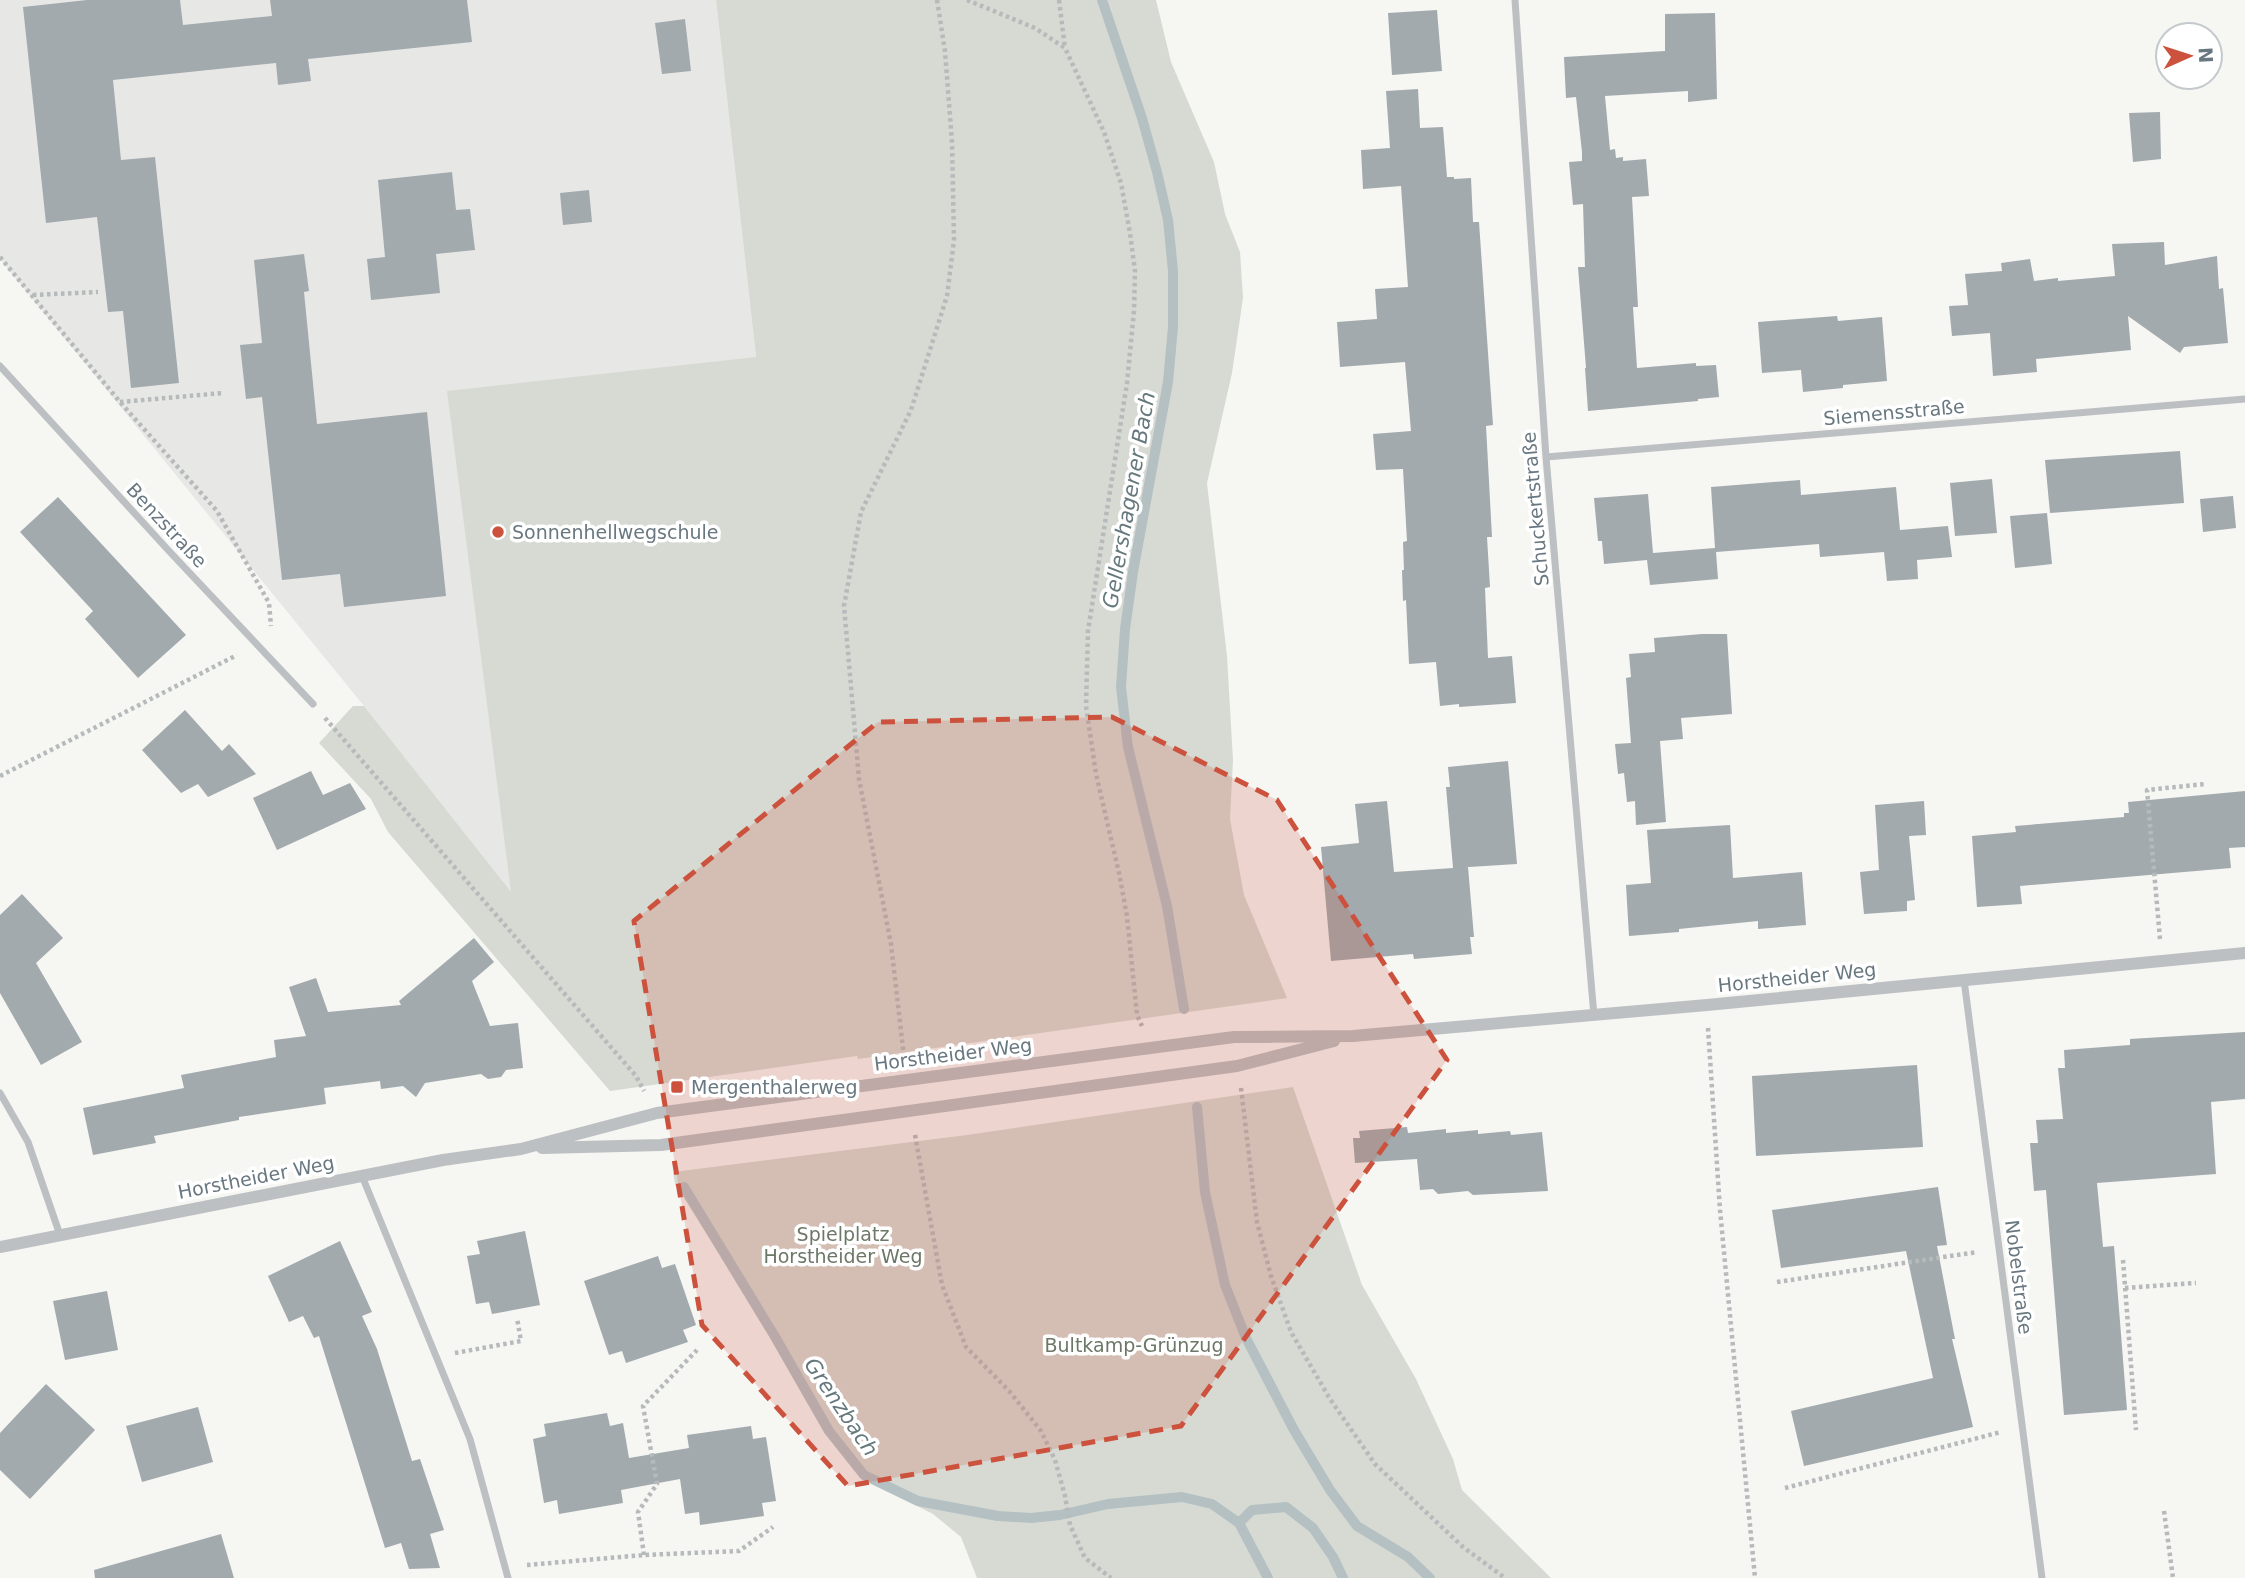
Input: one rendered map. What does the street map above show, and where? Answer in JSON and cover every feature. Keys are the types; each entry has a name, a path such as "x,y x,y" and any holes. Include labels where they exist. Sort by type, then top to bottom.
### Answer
{"street":[{"name":"Schuckertstraße","path":"1515,0 1546,457 1594,1016"},
{"name":"Benzstraße","path":"0,366 313,704"},
{"name":"Siemensstraße","path":"1546,457 2245,399"},
{"name":"Horstheider Weg","path":"521,1149 657,1113 1234,1037 1353,1036 1594,1016 2245,953"},
{"name":"Nobelstraße","path":"1964,980 2042,1578"},
{"name":"Horstheider Weg","path":"0,1247 443,1160 521,1149 661,1144 911,1111 1237,1066 1353,1036"},
{"path":"0,1093 28,1142 60,1235"},
{"path":"362,1176 470,1439 508,1578"}],"path":[{"path":"906,1080 891,944 859,779 844,607 861,512 911,410 947,296 954,240 952,142 937,0"},
{"path":"967,0 1035,28 1065,48"},
{"path":"1059,0 1065,48 1104,132 1121,183 1135,271 1128,383 1088,631 1086,706 1096,774 1127,916 1137,1015 1150,1048"},
{"path":"0,257 120,402 217,511 269,603 275,666"},
{"path":"33,295 98,292"},
{"path":"120,402 223,393"},
{"path":"0,776 256,645"},
{"path":"313,704 636,1076 657,1113"},
{"path":"2161,961 2147,790 2204,784"},
{"path":"1707,1005 1720,1210 1755,1578"},
{"path":"1237,1066 1258,1222 1271,1276 1290,1332 1330,1399 1375,1464 1462,1547 1505,1578"},
{"path":"911,1111 942,1285 966,1347 1010,1392 1041,1431 1055,1460 1070,1525 1085,1558 1111,1578"},
{"path":"1777,1282 1999,1249"},
{"path":"2123,1260 2136,1430"},
{"path":"2125,1288 2196,1283"},
{"path":"436,1357 522,1340 517,1318"},
{"path":"644,1555 638,1512 657,1484 643,1406 697,1350"},
{"path":"1785,1488 2022,1426"},
{"path":"2164,1511 2173,1578"},
{"path":"505,1567 644,1555 739,1551 773,1527"}],"highlighted area":[{"path":"1112,717 1277,800 1447,1060 1181,1426 848,1486 702,1325 634,921 878,722"}],"shaded area":[{"name":"Sonnenhellwegschule","path":"0,0 716,0 756,358 511,893 364,706 0,259"}],"green space":[{"path":"716,0 1156,0 1171,62 1214,162 1225,214 1240,252 1243,298 1232,373 1207,483 1227,656 1233,760 1230,819 1244,895 1287,998 610,1091 388,832 371,799 319,743 353,706 364,706 511,892 447,391 756,357"},
{"name":"Bultkamp-Grünzug","path":"1293,1087 1362,1285 1416,1379 1453,1459 1462,1490 1551,1578 977,1578 961,1537 933,1514 863,1479 825,1433 770,1334 675,1184 673,1172 967,1135"}],"building":[{"path":"87,0 180,0 183,25 272,16 270,0 467,0 472,42 308,59 311,81 278,85 276,63 113,80 121,160 155,157 179,383 131,388 123,311 108,312 97,217 46,223 23,7"},
{"path":"1437,10 1442,71 1392,75 1388,13"},
{"path":"1715,13 1717,99 1688,102 1688,91 1605,96 1610,150 1615,149 1616,158 1623,157 1623,161 1646,159 1649,196 1632,197 1638,307 1633,307 1637,368 1696,363 1696,366 1716,365 1719,397 1588,411 1578,267 1585,267 1583,204 1573,205 1569,162 1582,161 1582,152 1576,97 1566,98 1564,57 1665,51 1665,14"},
{"path":"685,19 691,71 662,74 655,23"},
{"path":"1418,89 1420,128 1443,127 1447,177 1471,178 1473,222 1479,222 1493,425 1486,426 1492,537 1487,537 1490,587 1485,588 1488,658 1512,656 1516,703 1440,706 1436,662 1409,664 1402,570 1403,542 1407,541 1403,469 1376,470 1373,434 1411,431 1405,362 1340,367 1337,322 1377,319 1375,289 1408,287 1401,186 1363,189 1361,150 1390,148 1386,91"},
{"path":"2160,112 2161,159 2133,162 2129,113"},
{"path":"452,172 456,210 470,209 475,250 436,254 440,293 371,300 367,259 385,257 378,180"},
{"path":"589,190 592,222 563,225 560,193"},
{"path":"2164,242 2165,265 2217,256 2219,289 2223,288 2228,343 2184,347 2180,353 2128,316 2131,350 2036,359 2037,372 1993,376 1990,333 1952,336 1949,306 1968,305 1965,274 2002,271 2001,263 2030,259 2034,281 2115,276 2112,244"},
{"path":"304,254 309,291 304,292 317,424 427,412 446,596 344,607 340,574 282,580 262,397 246,399 240,345 262,343 254,260"},
{"path":"1837,316 1838,321 1882,317 1887,381 1803,392 1801,370 1762,373 1758,322"},
{"path":"2180,451 2184,503 2050,513 2045,460"},
{"path":"1992,479 1997,533 1955,536 1950,483"},
{"path":"1800,480 1801,495 1896,487 1900,530 1948,526 1952,557 1917,560 1918,579 1887,581 1884,552 1820,557 1819,544 1716,552 1718,579 1650,585 1647,560 1604,564 1602,541 1598,541 1594,498 1648,494 1653,553 1715,548 1711,487"},
{"path":"2233,496 2236,528 2203,532 2200,499"},
{"path":"58,497 186,635 138,678 85,619 93,611 20,532"},
{"path":"2047,513 2052,564 2015,568 2010,516"},
{"path":"1727,634 1732,714 1681,718 1683,739 1660,741 1666,822 1636,825 1635,801 1627,802 1624,773 1618,774 1615,744 1631,743 1626,678 1631,677 1629,654 1655,652 1654,638"},
{"path":"185,710 222,751 229,744 256,774 208,797 198,784 181,793 142,750"},
{"path":"1508,761 1517,864 1453,868 1446,787 1450,787 1448,767"},
{"path":"311,771 323,795 350,783 366,809 277,850 253,798"},
{"path":"2245,791 2245,847 2229,848 2231,868 2020,886 2022,904 1977,907 1972,836 2016,832 2015,826 2124,817 2124,813 2129,813 2128,802"},
{"path":"1387,801 1394,872 1468,867 1474,937 1470,937 1472,954 1414,959 1413,954 1331,961 1321,847 1359,843 1355,804"},
{"path":"1924,801 1926,835 1909,836 1915,900 1907,901 1907,911 1864,914 1860,872 1879,870 1875,805"},
{"path":"1730,825 1733,878 1802,872 1806,925 1758,929 1758,921 1629,936 1626,885 1651,883 1647,830"},
{"path":"22,894 63,938 36,963 82,1042 41,1065 0,993 0,915"},
{"path":"474,938 494,962 472,981 490,1026 518,1023 523,1068 506,1070 501,1077 488,1079 481,1074 425,1083 416,1097 403,1086 381,1089 380,1081 324,1088 326,1104 239,1117 239,1120 154,1136 156,1143 93,1155 83,1108 184,1088 181,1075 276,1057 274,1040 306,1036 289,987 316,978 328,1012 401,1005 399,1001"},
{"path":"2245,1032 2245,1099 2211,1102 2216,1174 2097,1183 2103,1247 2114,1246 2127,1410 2064,1415 2046,1190 2034,1191 2030,1143 2038,1143 2036,1120 2063,1119 2058,1068 2065,1068 2064,1050 2130,1045 2130,1039"},
{"path":"1917,1065 1923,1147 1756,1156 1752,1076"},
{"path":"1407,1127 1408,1133 1446,1129 1446,1133 1478,1130 1478,1134 1542,1132 1548,1191 1473,1195 1468,1191 1438,1194 1433,1189 1420,1190 1417,1159 1355,1163 1353,1138 1360,1138 1359,1131"},
{"path":"1938,1187 1947,1245 1937,1246 1955,1339 1952,1339 1973,1427 1804,1466 1791,1411 1933,1378 1906,1251 1781,1268 1772,1210"},
{"path":"525,1231 540,1305 492,1314 489,1302 476,1304 467,1256 480,1254 477,1241"},
{"path":"340,1241 372,1312 362,1316 377,1349 412,1461 420,1459 444,1530 430,1534 440,1568 409,1569 401,1543 385,1548 319,1336 314,1338 303,1316 289,1322 268,1276"},
{"path":"658,1256 662,1268 675,1264 696,1325 683,1330 688,1342 626,1363 622,1351 609,1355 584,1281"},
{"path":"107,1291 118,1350 65,1360 53,1301"},
{"path":"46,1384 95,1430 30,1499 0,1470 0,1433"},
{"path":"198,1407 213,1462 142,1482 126,1426"},
{"path":"607,1413 610,1426 623,1423 629,1458 689,1448 687,1435 751,1426 753,1439 766,1437 776,1501 762,1503 764,1516 700,1525 699,1512 685,1514 680,1479 621,1490 623,1503 559,1514 557,1500 544,1503 533,1439 546,1436 544,1424"},
{"path":"221,1534 234,1578 95,1578 94,1570"}],"waterway":[{"name":"Gellershagener Bach","path":"1102,0 1142,118 1157,172 1168,220 1173,271 1173,327 1168,382 1133,572 1121,687 1128,747 1167,906 1184,1009"},
{"name":"Gellershagener Bach","path":"1197,1107 1205,1192 1225,1285 1246,1338 1294,1430 1330,1490 1357,1526 1408,1557 1430,1578"},
{"name":"Grenzbach","path":"684,1187 829,1431 864,1475 918,1501 998,1516 1031,1518 1060,1515 1108,1504 1182,1497 1212,1504 1239,1523 1268,1578"},
{"path":"1239,1523 1252,1510 1286,1507 1313,1528 1333,1557 1343,1578"}],"place":[{"name":"Sonnenhellwegschule","path":"498,532"},
{"name":"Mergenthalerweg","path":"677,1087"}],"park label":[{"name":"Spielplatz Horstheider Weg","path":"843,1245"}]}
